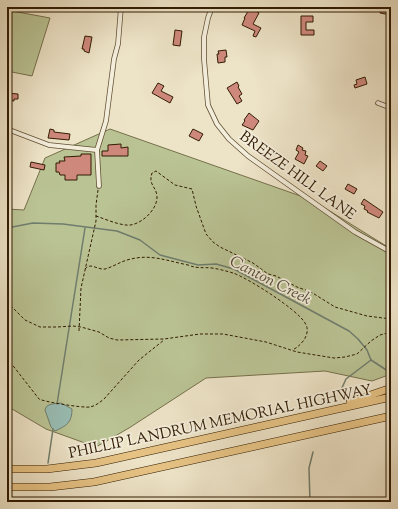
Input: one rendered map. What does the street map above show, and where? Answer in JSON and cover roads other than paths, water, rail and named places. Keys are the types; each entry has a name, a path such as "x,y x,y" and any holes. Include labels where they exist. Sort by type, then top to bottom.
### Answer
{"highway":[{"path":"314,415 391,388"},
{"name":"PHILLIP LANDRUM MEMORIAL HIGHWAY","path":"7,469 47,469 96,463 391,397"},
{"name":"PHILLIP LANDRUM MEMORIAL HIGHWAY","path":"7,487 50,487 94,482 391,416"}],"street":[{"path":"99,186 97,150 106,121 114,59 119,36 121,7"},
{"name":"BREEZE HILL LANE","path":"212,7 204,37 204,58 208,105 217,124 229,139 248,156 355,232 391,252"},
{"path":"378,103 391,108"},
{"path":"7,129 49,145 97,150"}],"water":[{"path":"61,403 72,409 72,414 70,421 65,426 55,431 51,427 45,410 49,405"}],"waterway":[{"name":"Canton Creek","path":"7,228 33,223 63,224 117,231 140,240 160,255 198,265 216,264 234,269 349,331 367,350 371,360 391,373"},
{"path":"57,404 85,228"},
{"path":"341,390 346,379 371,360"},
{"path":"48,463 53,429"},
{"path":"310,502 309,468 313,452"}]}
